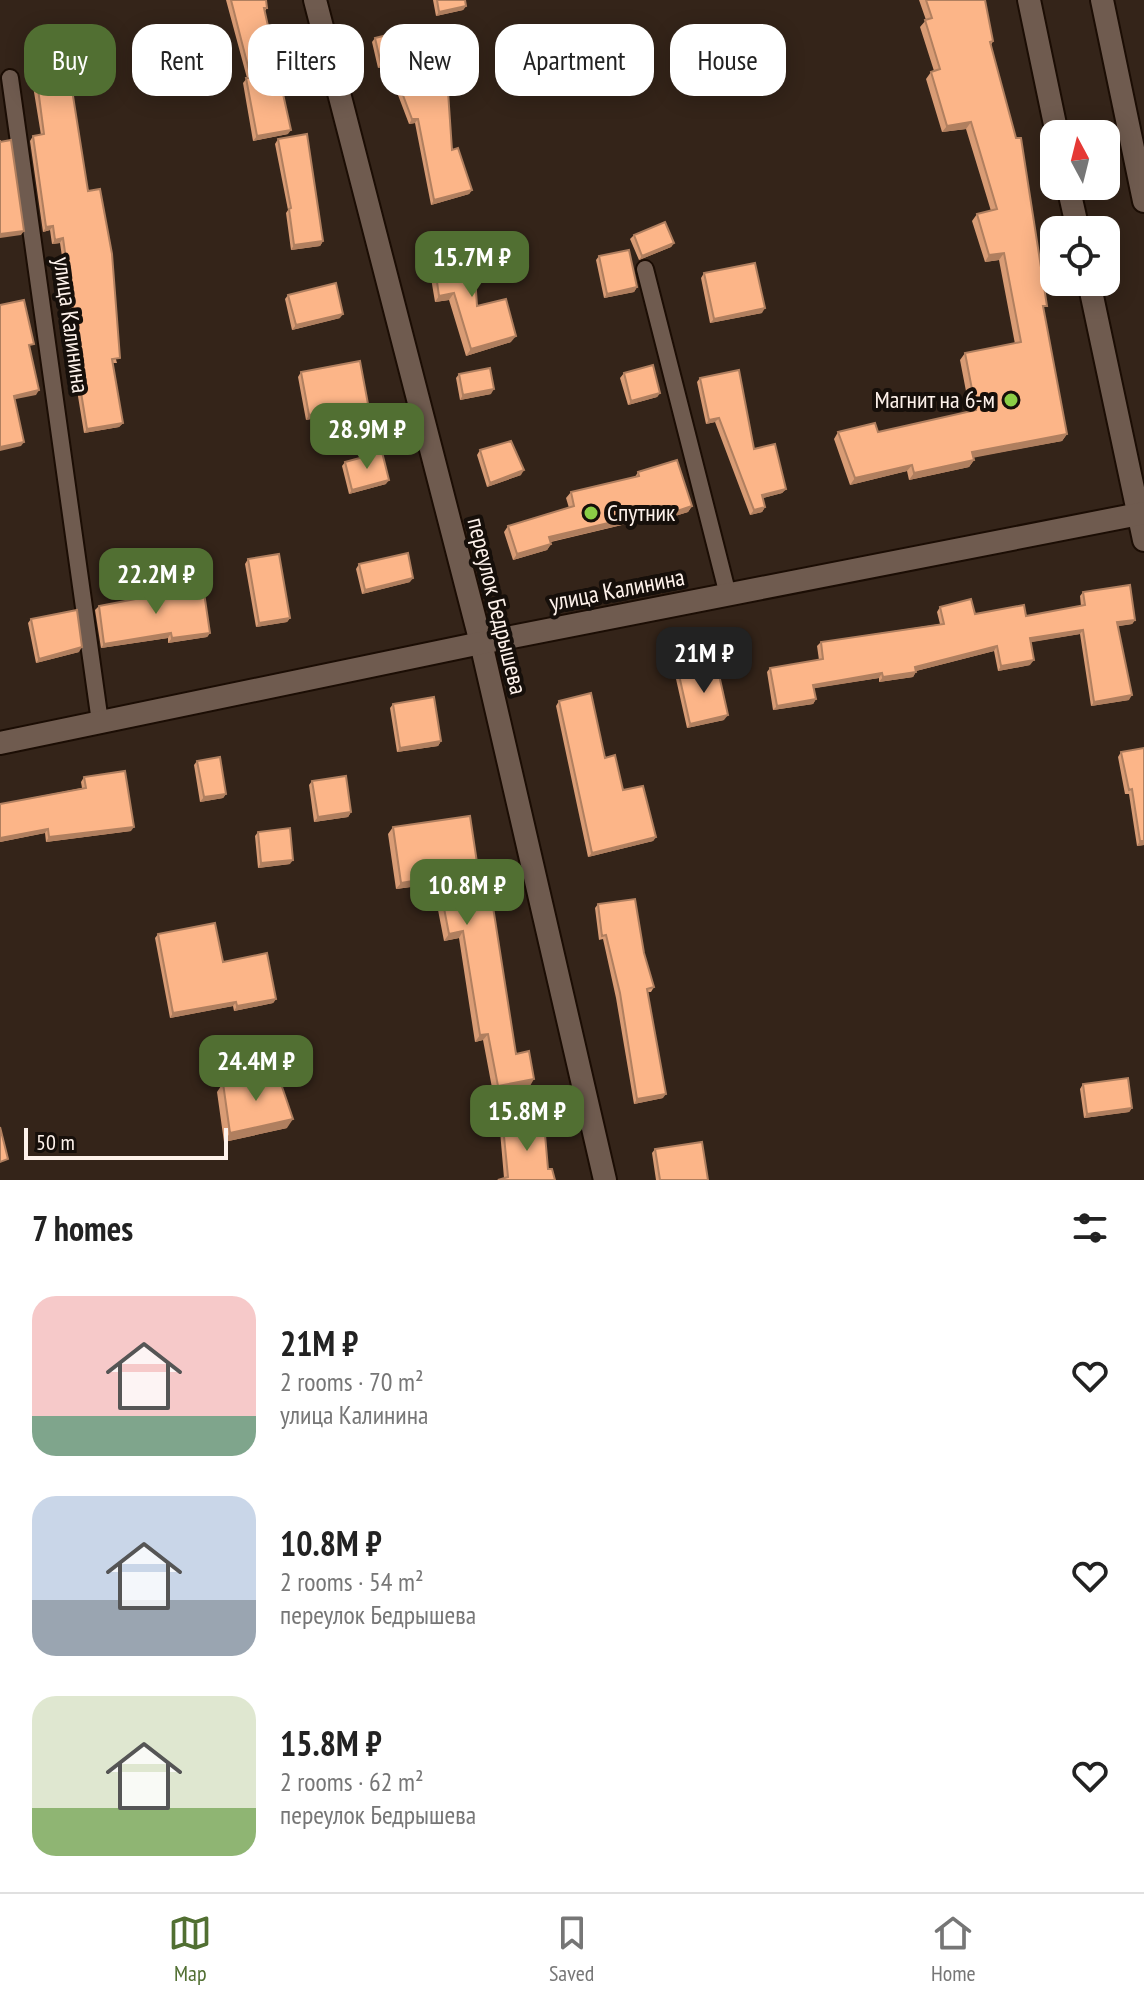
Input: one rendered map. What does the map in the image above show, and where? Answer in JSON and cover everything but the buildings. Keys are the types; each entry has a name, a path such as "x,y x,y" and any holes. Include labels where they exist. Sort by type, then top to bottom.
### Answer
{"street":[{"name":"переулок Бедрышева","path":"315,0 481,643 605,1180"},
{"path":"1029,0 1054,120"},
{"path":"1102,0 1144,201"},
{"path":"1092,296 1141,514 1144,540"},
{"name":"улица Калинина","path":"0,743 481,643 1141,514"}],"lane":[{"name":"улица Калинина","path":"10,78 100,722"},
{"path":"645,269 728,595"}],"place":[{"name":"Магнит на 6-м","path":"1011,400"},
{"name":"Спутник","path":"591,513"}]}
